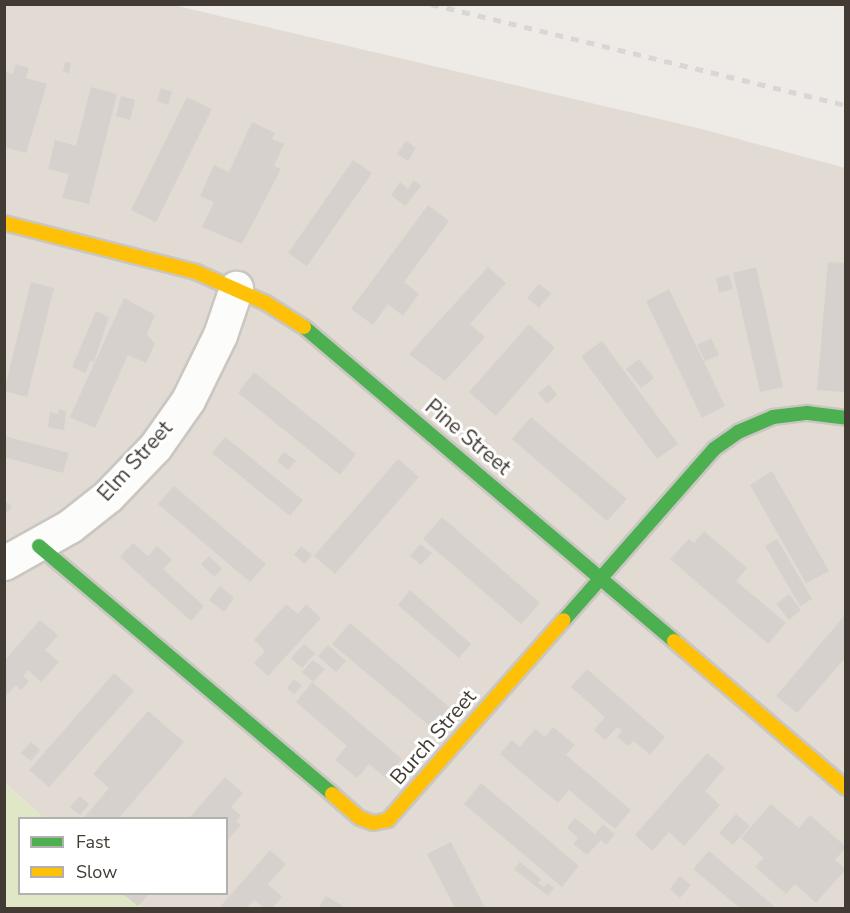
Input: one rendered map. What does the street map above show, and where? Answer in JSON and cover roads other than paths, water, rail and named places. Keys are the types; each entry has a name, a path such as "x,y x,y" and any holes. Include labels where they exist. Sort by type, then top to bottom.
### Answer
{"street":[{"name":"Pine Street","path":"4,223 196,272 236,288 319,337 846,788"},
{"name":"Elm Street","path":"4,563 39,546 108,496 154,447 188,400 220,335 236,288"},
{"name":"Burch Street","path":"39,546 360,818 374,823 388,820 714,449 738,432 773,417 807,413 846,418"}],"railway":[{"path":"431,4 846,105"}]}
